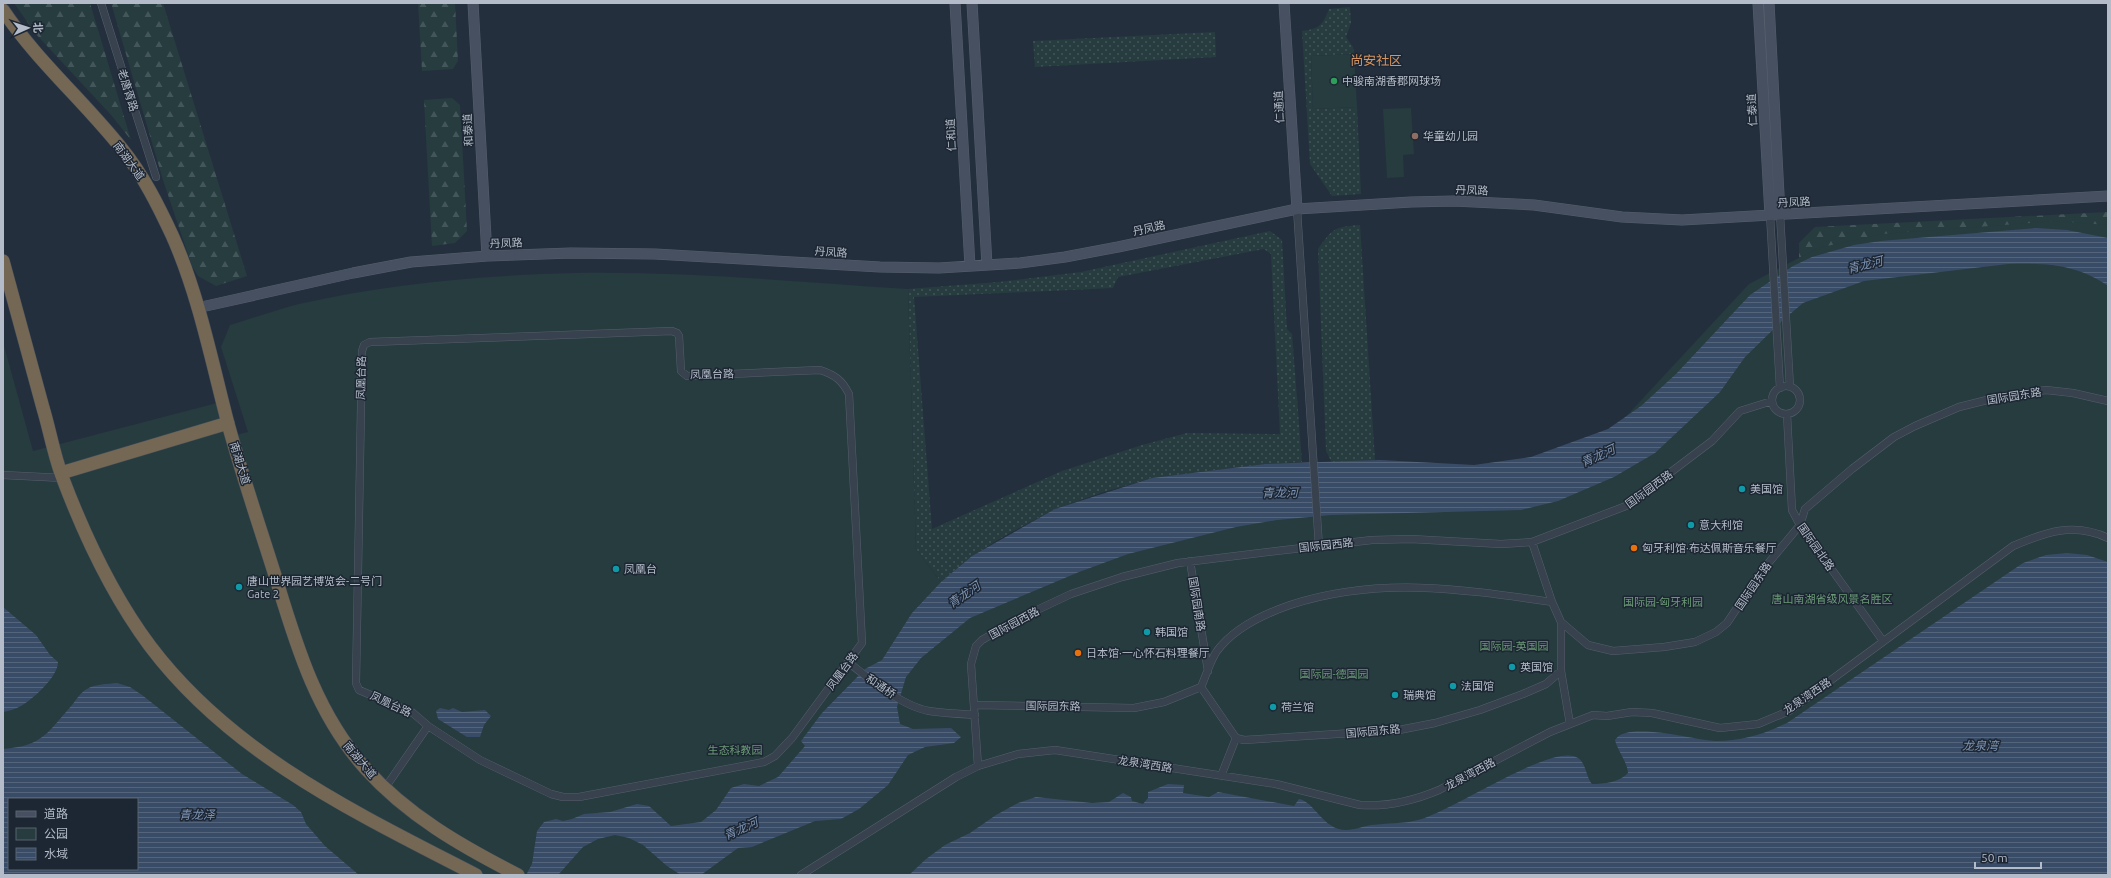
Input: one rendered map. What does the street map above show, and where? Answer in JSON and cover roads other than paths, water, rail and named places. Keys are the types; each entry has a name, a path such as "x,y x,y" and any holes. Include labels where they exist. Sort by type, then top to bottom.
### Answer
{"highway":[{"name":"南湖大道","path":"3,10 28,43 122,149 139,173 173,238 197,308 228,426 301,658 324,710 341,737 364,767 407,808 460,845 517,875"},
{"path":"3,261 62,476 87,536 119,599 151,647 209,711 279,766 328,796 476,875"},
{"path":"62,476 228,426"}],"main road":[{"name":"和泰道","path":"473,3 487,256"},
{"name":"仁和道","path":"955,3 970,266"},
{"path":"972,3 987,265"},
{"name":"仁通道","path":"1284,3 1297,209"},
{"name":"仁泰道","path":"1758,3 1775,215"},
{"name":"仁泰道","path":"1768,3 1775,215"},
{"name":"丹凤路","path":"197,308 368,270 411,262 487,256 571,253 655,254 904,268 970,266 1028,262 1105,250 1297,209 1454,201 1534,205 1649,219 1682,220 2108,196"}],"street":[{"name":"老唐胥路","path":"102,3 156,177"},
{"path":"1297,209 1319,547"},
{"path":"1775,215 1782,243 1790,387"},
{"path":"1775,215 1772,244 1780,388"},
{"name":"凤凰台路","path":"672,331 677,333 679,336 681,371 687,376 820,370 832,373 842,381 849,394 862,642 848,662 792,738 775,756 764,762 579,797 563,797 551,794 480,760 428,726 413,713 359,690 356,683 362,351 364,345 370,342 672,331"},
{"path":"1790,387 1797,392 1800,404 1795,411 1787,414 1778,412 1772,401 1774,393 1780,388 1790,387"},
{"name":"国际园东路","path":"1532,542 1552,602 1561,622 1588,645 1613,651 1664,647 1704,638 1727,623 1761,572 1800,525 1805,509 1877,449 1915,426 1959,407 2003,396 2046,390 2073,393 2108,401"},
{"name":"国际园西路","path":"978,766 976,715 971,664 976,646 982,640 1020,618 1071,594 1122,577 1190,561 1372,540 1411,539 1501,544 1532,542 1626,506 1712,441 1740,411 1772,401"},
{"name":"国际园北路","path":"1787,414 1792,510 1800,525 1884,641"},
{"path":"3,475 62,476"},
{"name":"龙泉湾西路","path":"801,875 956,777 978,766 1018,754 1055,750 1276,784 1360,805 1389,805 1421,798 1570,724 1593,715 1606,716 1632,712 1652,713 1720,728 1758,724 1789,711 2013,546 2039,536 2069,529 2100,534 2108,538"},
{"name":"国际园南路","path":"1190,561 1208,672"},
{"path":"1221,776 1236,738 1201,687 1216,652 1253,621 1272,611 1296,603 1341,592 1401,587 1461,589 1552,602"},
{"path":"1561,622 1561,672 1570,724"},
{"name":"和通桥","path":"848,662 860,672 903,701 928,711 976,715"},
{"name":"国际园东路","path":"1236,738 1244,740 1399,730 1435,723 1480,710 1523,694 1546,684 1561,672"},
{"name":"国际园东路","path":"974,705 1134,708 1164,702 1201,687"},
{"path":"385,788 428,726"}],"water":[{"name":"青龙河","path":"2036,228 2067,230 2108,238 2108,286 2084,273 2072,269 2060,266 2035,264 2008,264 1864,281 1803,303 1745,357 1720,392 1655,453 1614,477 1558,501 1521,510 1331,515 1277,520 1236,527 1128,554 1079,572 970,618 921,658 906,677 897,707 900,724 913,729 951,728 961,737 954,743 925,747 908,755 888,785 859,809 841,819 815,821 752,847 738,848 701,875 681,875 667,866 643,845 629,838 615,835 598,839 583,847 558,875 526,875 532,864 537,831 544,822 556,819 563,821 584,814 610,812 637,804 649,806 671,826 701,822 716,810 731,788 744,784 759,786 778,777 805,746 801,741 822,713 865,669 882,660 912,613 941,582 972,556 1055,509 1152,478 1265,464 1380,460 1474,465 1531,457 1608,429 1641,406 1676,374 1750,295 1793,266 1812,257 1854,245 1881,241"},
{"name":"龙泉湾","path":"2067,553 2087,555 2108,562 2108,875 909,875 926,859 945,845 970,833 996,815 1018,803 1036,797 1092,803 1109,802 1123,793 1131,797 1132,801 1143,804 1148,798 1148,792 1168,784 1184,785 1183,793 1209,797 1218,792 1294,806 1299,799 1310,805 1331,826 1346,830 1372,825 1407,822 1433,815 1525,768 1566,755 1581,760 1592,784 1612,782 1621,779 1628,773 1626,764 1615,740 1622,734 1633,732 1662,733 1706,740 1726,741 1753,736 1770,730 1787,723 2023,563 2046,555"},
{"path":"3,607 36,635 50,655 58,662 54,674 38,693 19,707 3,712"},
{"name":"青龙泽","path":"117,683 130,687 242,774 293,805 301,812 306,824 325,846 359,875 3,875 3,749 27,745 44,736 85,690 102,684"},
{"path":"440,708 449,710 453,708 462,712 485,710 491,716 484,725 480,737 467,737 438,719 436,711"}],"place":[{"name":"中骏南湖香郡网球场","path":"1334,81"},
{"name":"华童幼儿园","path":"1415,136"},
{"name":"美国馆","path":"1742,489"},
{"name":"意大利馆","path":"1691,525"},
{"name":"匈牙利馆·布达佩斯音乐餐厅","path":"1634,548"},
{"name":"凤凰台","path":"616,569"},
{"name":"唐山世界园艺博览会-二号门 Gate 2","path":"239,587"},
{"name":"韩国馆","path":"1147,632"},
{"name":"日本馆·一心怀石料理餐厅","path":"1078,653"},
{"name":"英国馆","path":"1512,667"},
{"name":"法国馆","path":"1453,686"},
{"name":"瑞典馆","path":"1395,695"},
{"name":"荷兰馆","path":"1273,707"}],"district":[{"name":"尚安社区","path":"1376,60"}],"park label":[{"name":"唐山南湖省级风景名胜区","path":"1832,599"},
{"name":"国际园-匈牙利园","path":"1663,602"},
{"name":"国际园-英国园","path":"1514,646"},
{"name":"国际园-德国园","path":"1334,674"},
{"name":"生态科教园","path":"735,750"}]}
